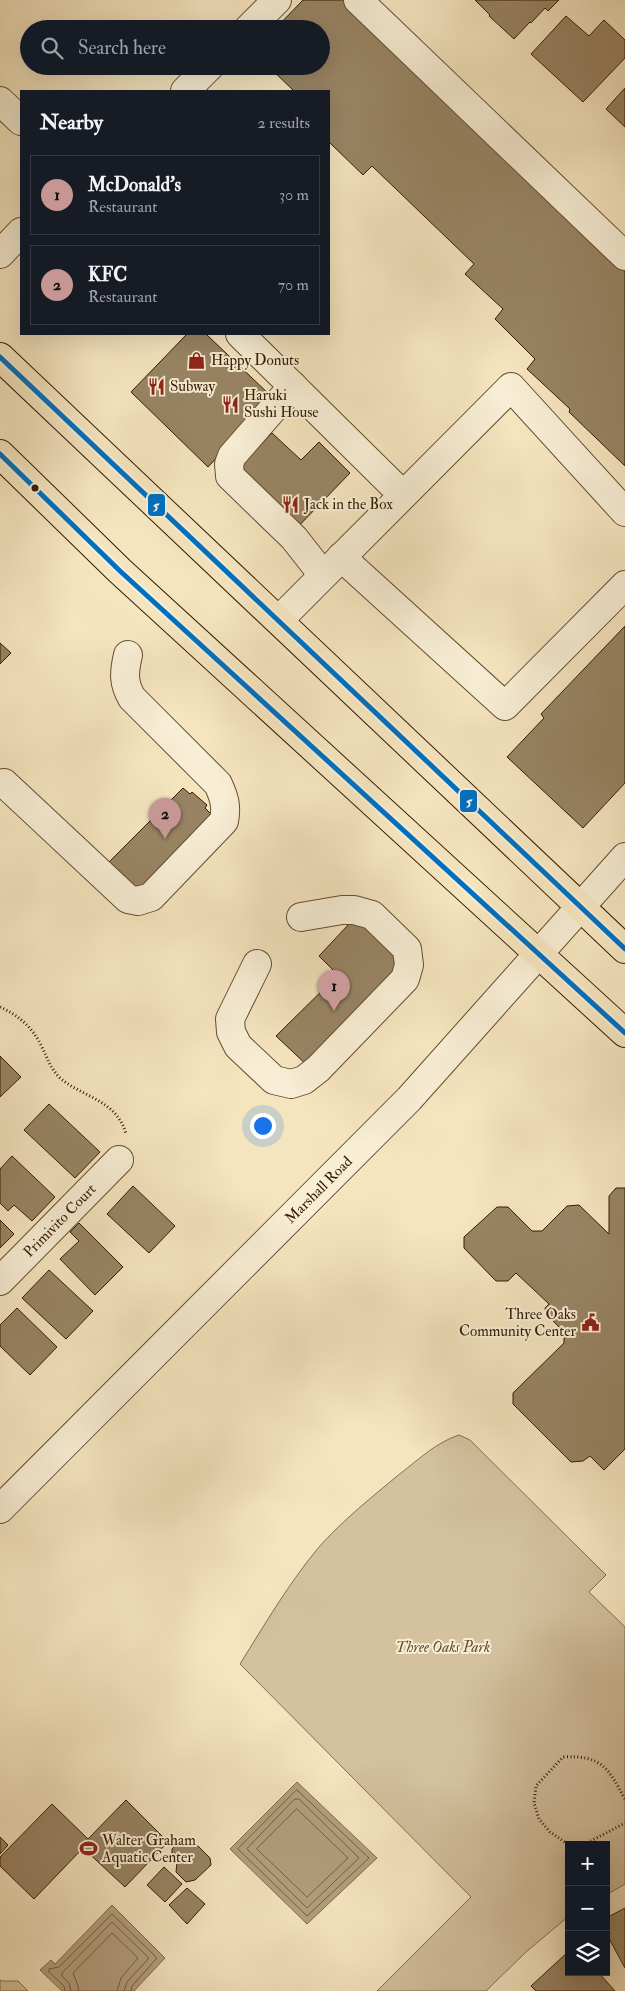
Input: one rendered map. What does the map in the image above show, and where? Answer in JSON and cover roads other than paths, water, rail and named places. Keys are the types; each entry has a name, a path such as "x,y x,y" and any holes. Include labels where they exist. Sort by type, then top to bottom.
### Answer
{"main road":[{"path":"0,357 582,906 625,949"},
{"path":"0,454 120,571 625,1034"}],"street":[{"path":"257,20 277,0"},
{"path":"358,0 625,256"},
{"path":"186,90 201,75"},
{"path":"0,101 20,120"},
{"path":"241,335 403,495"},
{"path":"293,386 232,456 230,476 294,538 332,566 505,706 625,585"},
{"path":"279,620 511,387 625,512"},
{"path":"4,783 128,899 138,901 151,897 224,821 226,810 224,797 218,784 132,698 126,689 124,679 128,655"},
{"name":"Marshall Road","path":"4,1495 409,1099 625,858"},
{"path":"257,964 230,1018 231,1032 238,1046 274,1080 291,1084 304,1080 318,1069 405,979 409,965 407,949 372,915 354,910 342,910 301,917"},
{"name":"Primivito Court","path":"0,1281 119,1160"}],"water":[{"path":"297,1782 377,1858 307,1924 230,1849"},
{"path":"112,1905 165,1958 134,1991 62,1991 40,1970 51,1960 55,1964"}],"place":[{"name":"Happy Donuts","path":"197,360"},
{"name":"Subway","path":"156,386"},
{"name":"Haruki Sushi House","path":"230,404"},
{"name":"Jack in the Box","path":"290,504"},
{"name":"KFC","path":"165,839"},
{"name":"McDonald's","path":"334,1011"},
{"name":"Three Oaks Community Center","path":"590,1323"},
{"name":"Walter Graham Aquatic Center","path":"88,1849"}],"park label":[{"name":"Three Oaks Park","path":"443,1647"}]}
